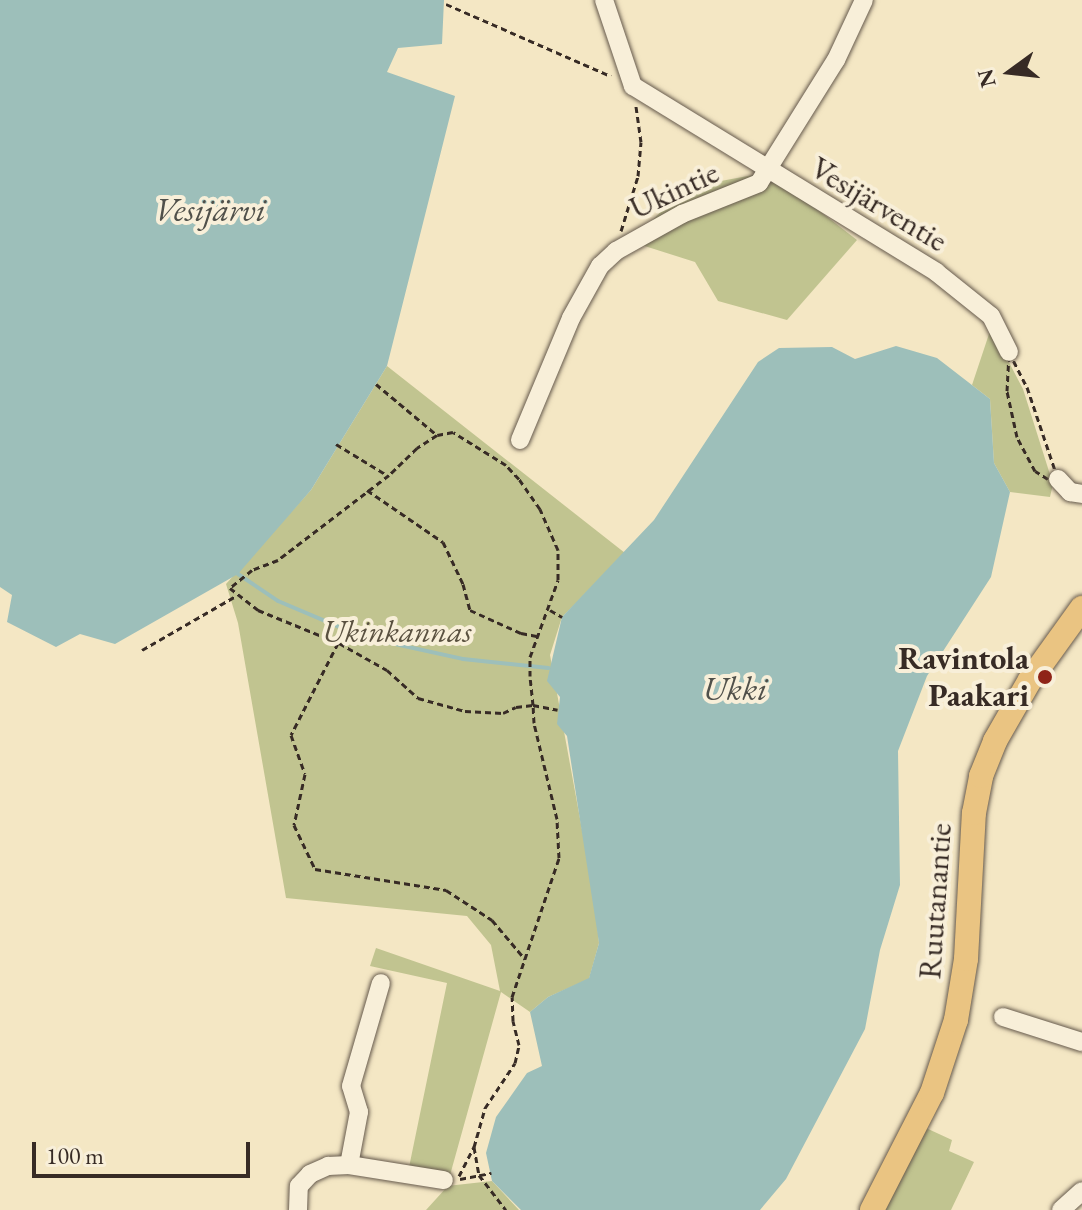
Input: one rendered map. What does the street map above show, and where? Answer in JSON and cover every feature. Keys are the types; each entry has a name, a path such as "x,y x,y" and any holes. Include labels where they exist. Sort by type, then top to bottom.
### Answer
{"main road":[{"name":"Ruutanantie","path":"872,1210 932,1093 956,1020 966,959 974,813 981,776 995,741 1030,680 1082,608"}],"street":[{"path":"604,0 633,86"},
{"name":"Ukintie","path":"520,440 589,283 616,251 682,214 759,183 769,172 836,60 864,0"},
{"name":"Vesijärventie","path":"633,86 936,272 991,316 1009,352"},
{"path":"1058,479 1070,492 1082,494"},
{"path":"349,1165 359,1112 351,1086 381,983"},
{"path":"1003,1017 1082,1042"},
{"path":"298,1210 299,1186 310,1174 328,1166 349,1165 450,1180"},
{"path":"1061,1210 1082,1191"}],"path":[{"path":"446,4 633,86 641,142 638,176 616,251"},
{"path":"1009,352 1027,387 1058,479 1048,479 1035,471 1017,437 1007,391 1009,352"},
{"path":"376,384 437,435"},
{"path":"450,1180 474,1147 485,1108 515,1063 519,1045 513,1021 512,997 559,858 557,819 533,705 530,676 530,657 550,610 558,580 558,550 540,509 506,465 453,432 437,435 417,448 389,475 278,560 241,577 230,588 258,610 339,643 387,670 418,698 477,712 503,713 516,707 533,705 558,710"},
{"path":"336,444 389,475"},
{"path":"367,490 443,542 463,584 470,610 521,633 537,636"},
{"path":"142,650 237,596"},
{"path":"550,610 562,617"},
{"path":"339,643 291,735 305,774 294,825 315,869 446,890 492,920 525,959"},
{"path":"474,1147 479,1175 506,1210"},
{"path":"450,1180 491,1173"}],"green space":[{"path":"769,172 857,240 787,320 718,301 695,262 632,242 683,188"},
{"path":"991,328 1023,389 1053,484 1050,497 1010,492 994,463 990,399 972,385"},
{"name":"Ukinkannas","path":"387,366 625,553 562,617 550,655 594,895 599,943 589,979 548,997 530,1012 501,992 447,1186 492,1181 519,1210 426,1210 446,1188 407,1177 447,983 370,966 376,948 500,991 491,945 467,916 286,898 238,623 226,584 311,490"},
{"path":"926,1128 952,1140 949,1151 974,1162 951,1210 882,1210"}],"water":[{"name":"Vesijärvi","path":"0,0 444,0 442,44 398,48 387,72 455,96 387,366 311,490 238,574 115,644 80,634 56,647 7,622 12,595 0,587"},
{"name":"Ukki","path":"896,346 937,358 990,399 994,463 1010,492 991,577 927,676 898,751 900,885 880,950 865,1029 786,1179 760,1210 521,1210 492,1181 486,1153 496,1117 527,1073 542,1066 530,1012 548,997 589,978 599,943 567,736 557,724 560,697 547,681 562,617 654,520 758,362 779,348 832,347 855,359"}],"waterway":[{"path":"238,574 278,601 363,637 463,659 549,668"}],"place":[{"name":"Ravintola Paakari","path":"1045,677"}]}
